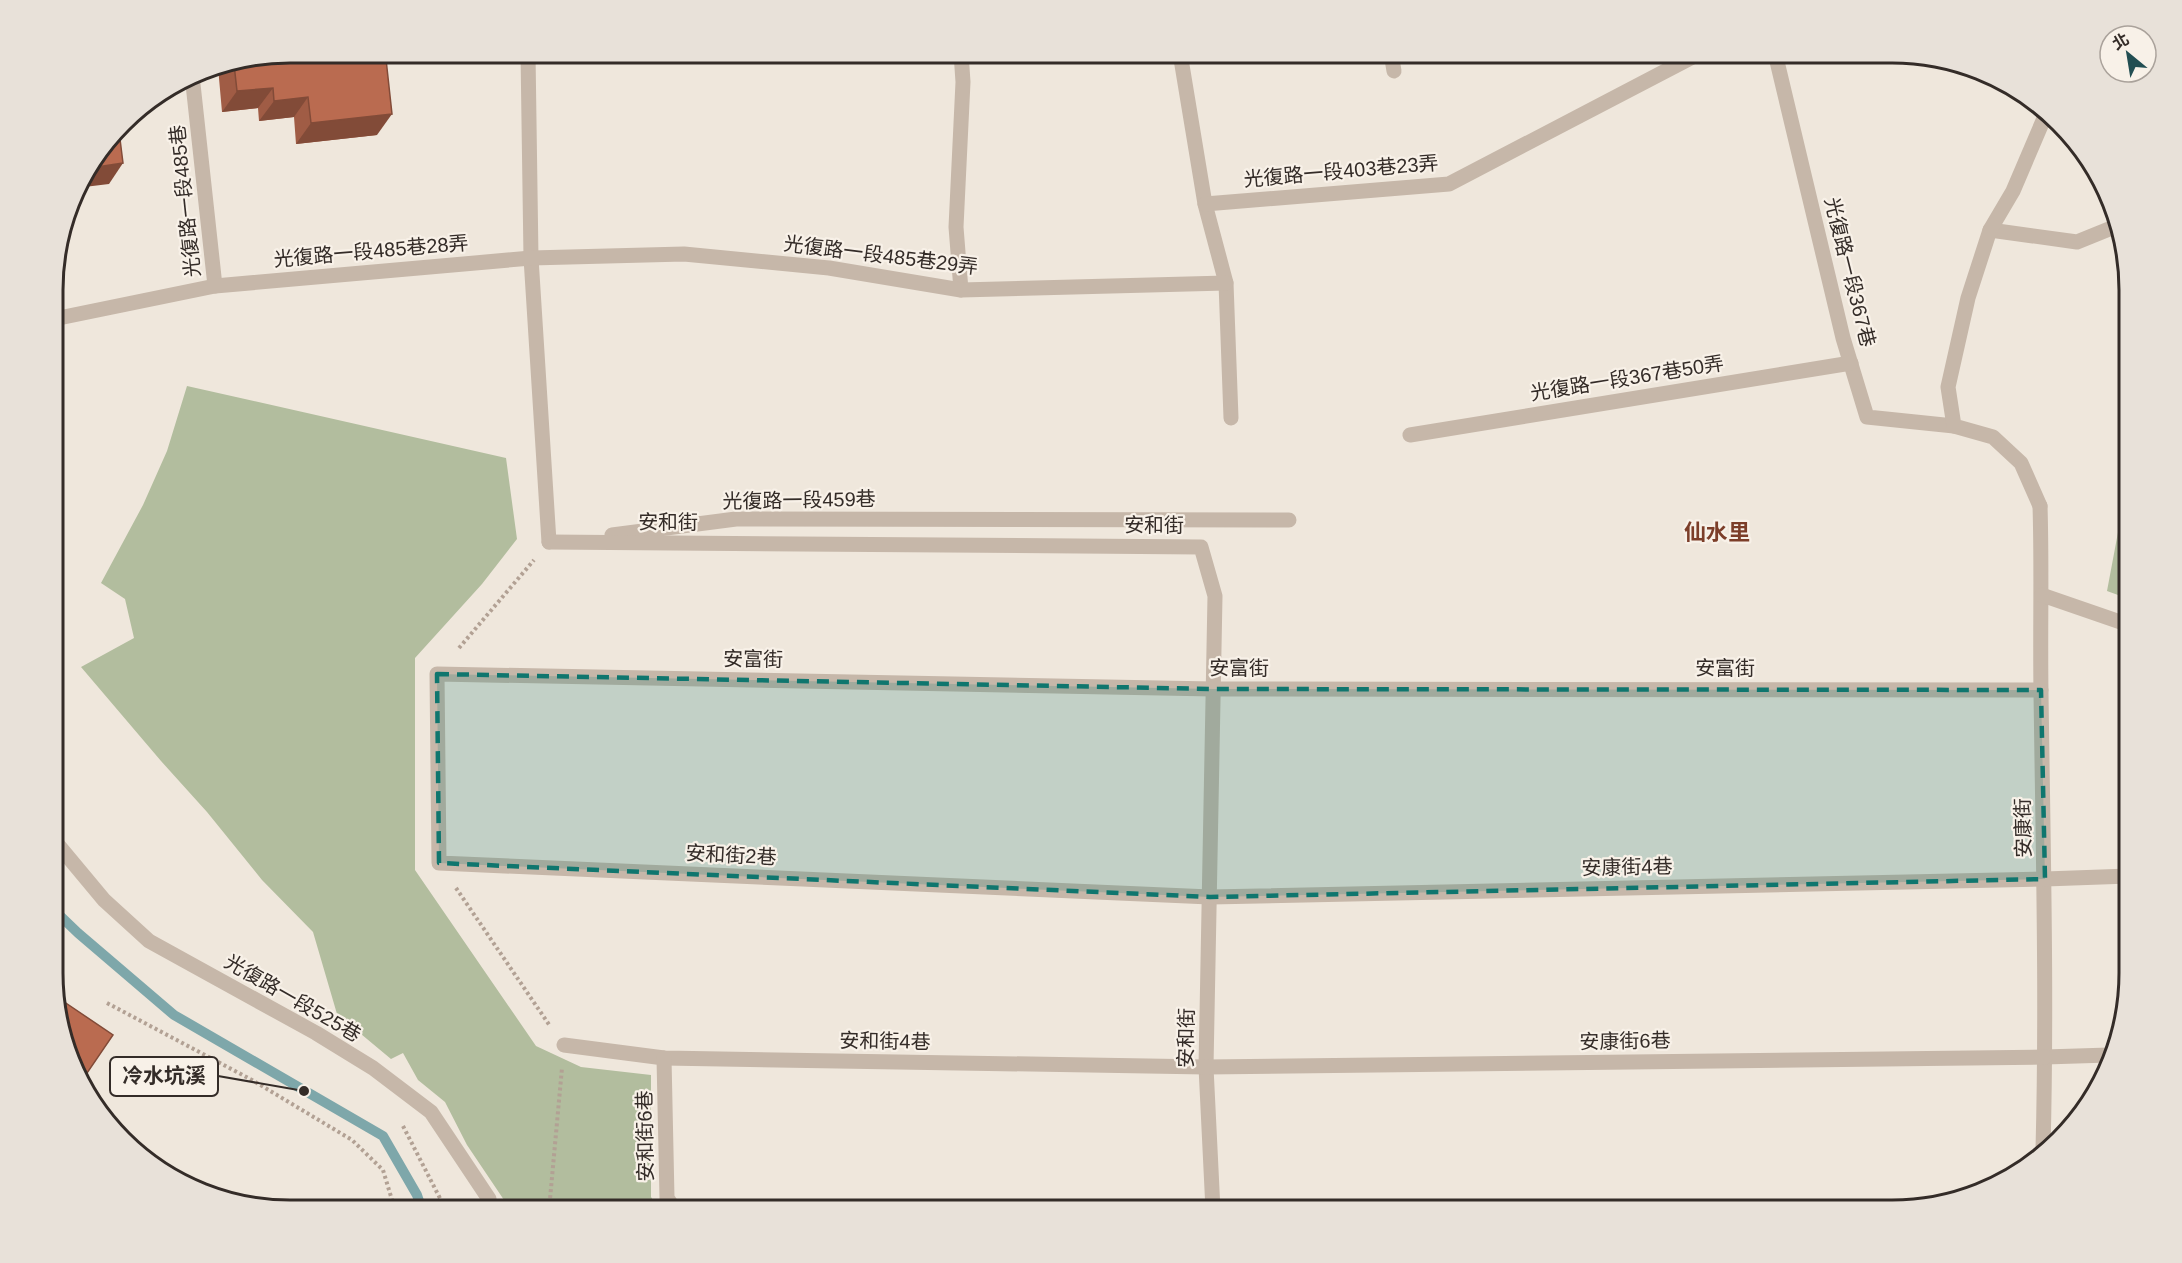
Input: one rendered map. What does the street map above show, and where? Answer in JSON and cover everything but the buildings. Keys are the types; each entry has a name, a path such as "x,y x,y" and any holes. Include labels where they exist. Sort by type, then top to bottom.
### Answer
{"street":[{"path":"528,63 531,258 549,542"},
{"path":"961,290 956,227 963,82 962,63"},
{"path":"1182,63 1204,204 1226,283 1231,418"},
{"path":"1393,63 1394,71"},
{"name":"光復路一段403巷23弄","path":"1204,204 1449,184 1679,63"},
{"name":"光復路一段367巷","path":"1778,63 1843,338 1867,417 1954,426"},
{"name":"光復路一段485巷","path":"193,85 215,286"},
{"path":"1954,426 1948,387 1968,298 1990,230 2013,191 2043,120"},
{"path":"1990,230 2077,242 2110,229"},
{"name":"光復路一段485巷29弄","path":"531,258 684,254 829,268 961,290 1226,283"},
{"name":"光復路一段485巷28弄","path":"63,317 215,286 531,258"},
{"name":"光復路一段367巷50弄","path":"1410,435 1851,363"},
{"name":"安康街","path":"1954,426 1993,437 2021,463 2040,506 2045,879 2043,1143"},
{"name":"光復路一段459巷","path":"549,542 736,519 1289,520"},
{"name":"安和街","path":"549,542 1201,547 1215,596 1206,1067 1213,1200"},
{"path":"2042,595 2119,622"},
{"path":"437,674 439,863"},
{"name":"安富街","path":"437,674 1213,689 2041,690"},
{"name":"光復路一段525巷","path":"63,851 104,900 149,942 316,1033 373,1068 431,1112 489,1200"},
{"name":"安和街2巷","path":"439,863 1210,897"},
{"name":"安康街4巷","path":"1210,897 2119,876"},
{"name":"安和街4巷","path":"564,1045 664,1058 1206,1067"},
{"name":"安康街6巷","path":"1206,1067 2045,1057 2104,1054"},
{"name":"安和街6巷","path":"664,1058 669,1200"}],"path":[{"path":"437,674 549,542"},
{"path":"439,863 564,1045 550,1200"},
{"path":"108,1003 252,1080 352,1140 383,1170 392,1200"},
{"path":"396,1120 405,1127 441,1200"}],"highlighted area":[{"path":"437,674 1213,689 2041,690 2045,879 1210,897 439,863"}],"green space":[{"path":"187,386 506,458 517,539 482,584 415,658 415,870 536,1046 581,1067 651,1075 651,1197 653,1200 504,1200 467,1145 445,1102 418,1080 403,1053 391,1059 337,1014 313,932 262,880 207,812 81,667 134,638 125,599 101,583 143,505 167,451"},
{"path":"2119,527 2119,595 2107,591"}],"waterway":[{"path":"63,919 174,1015 383,1136 419,1200"}],"place":[{"name":"冷水坑溪","path":"304,1091"}],"district":[{"name":"仙水里","path":"1717,532"}]}
